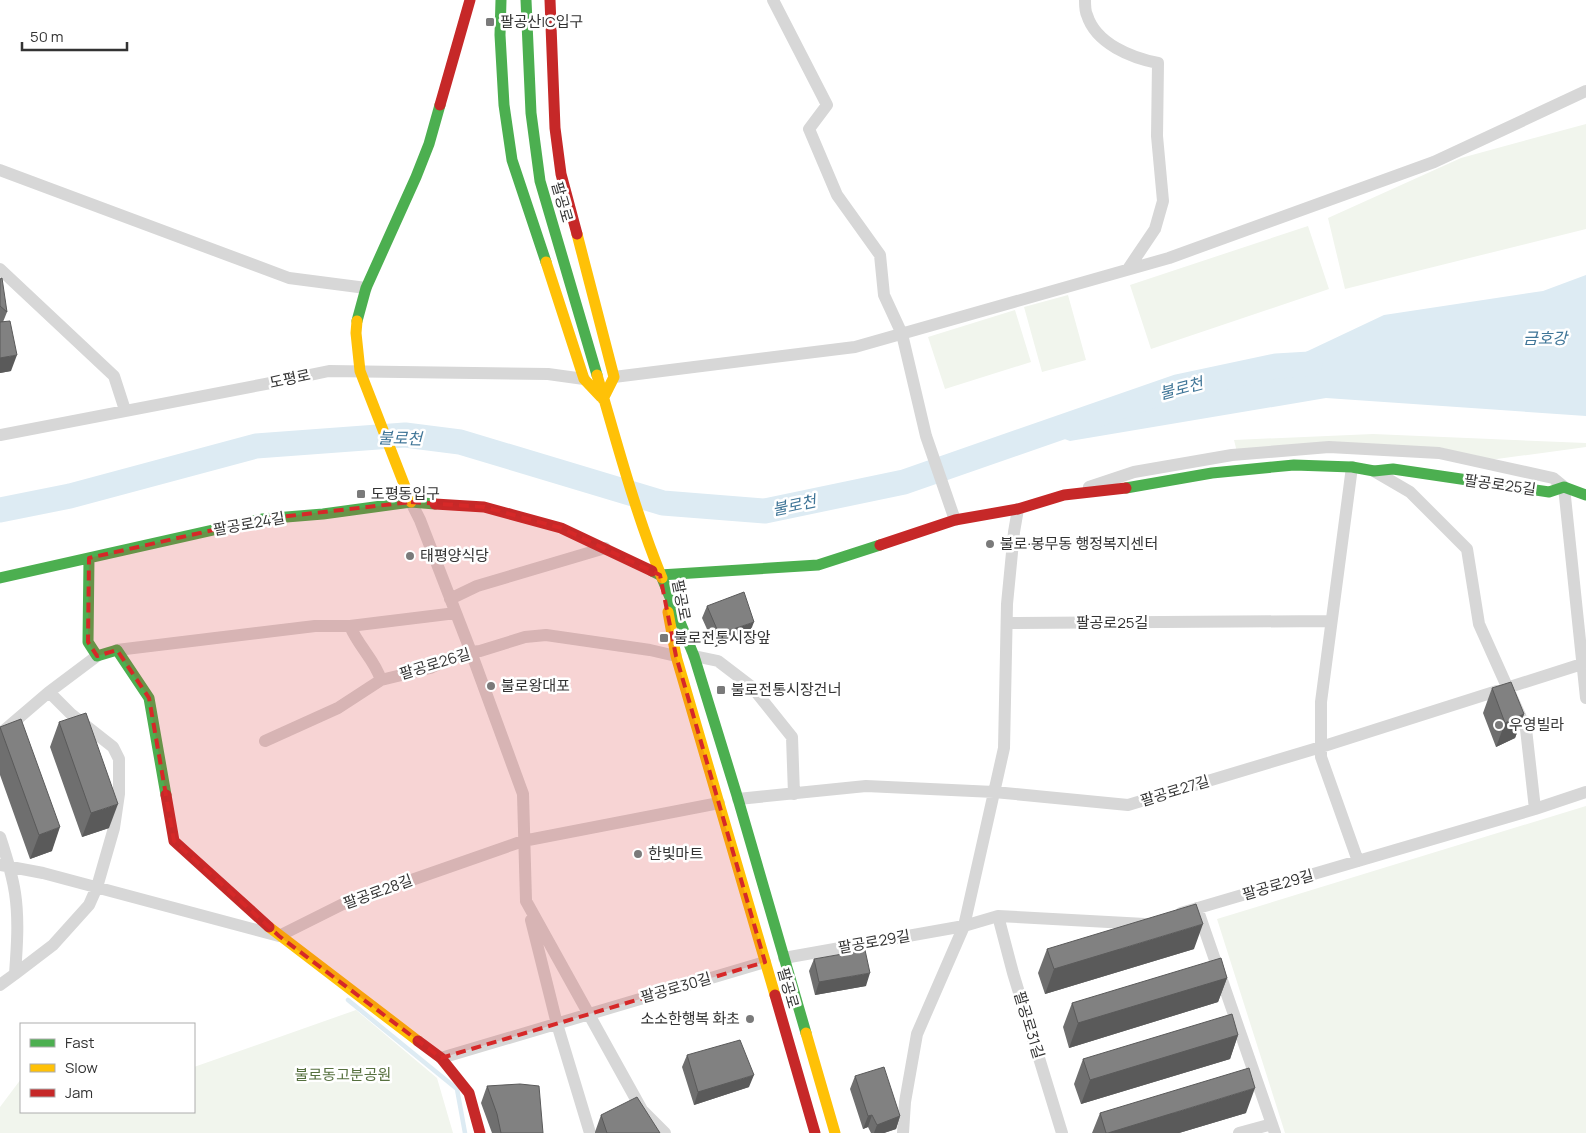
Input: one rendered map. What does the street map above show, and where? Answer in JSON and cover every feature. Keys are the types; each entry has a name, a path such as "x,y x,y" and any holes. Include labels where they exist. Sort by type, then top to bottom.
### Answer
{"main road":[{"path":"409,497 360,371 356,333 357,319 366,288 429,144 470,0"},
{"path":"501,0 500,35 504,105 512,160 584,379 603,399 614,376 561,174 555,128 550,0"},
{"name":"팔공로","path":"526,0 529,104 533,145 540,181 603,399 650,548 694,656 738,799 835,1133"},
{"name":"팔공로25길","path":"660,575 818,565 955,520 1018,509 1064,495 1123,488 1212,473 1294,465 1352,467 1374,471 1393,469 1549,492 1564,486"},
{"path":"1564,486 1586,495"},
{"name":"팔공로24길","path":"0,578 262,519 323,514 409,497 484,508 561,528 660,575"},
{"path":"89,558 88,642 97,656 117,650 148,698 174,841 279,936 441,1058 469,1093 480,1133"},
{"name":"팔공로","path":"660,575 676,656 815,1133"}],"street":[{"path":"773,0 827,105 809,129 837,195 880,255 884,295 902,334 926,436 955,520"},
{"path":"1085,0 1087,16 1102,40 1140,60 1158,63 1157,136 1162,201 1155,229 1128,269"},
{"path":"614,376 855,347 1168,258 1434,162 1586,91"},
{"path":"0,170 289,278 366,288"},
{"path":"0,268 114,376 125,410"},
{"name":"도평로","path":"0,435 329,370 548,374 584,379"},
{"path":"1064,495 1134,472 1232,455 1329,447 1439,453 1553,478 1564,486 1586,698"},
{"path":"1352,467 1321,702 1321,757 1358,861"},
{"path":"1374,471 1410,492 1466,549 1479,624 1526,729 1535,809"},
{"path":"409,497 420,520 471,652 523,794 526,901 557,1024 590,1133"},
{"path":"903,1133 905,1102 917,1034 964,926 1004,748 1007,623 1014,532 1018,509"},
{"path":"450,598 477,586 605,548"},
{"path":"117,650 315,626 350,626 456,613"},
{"name":"팔공로25길","path":"1007,623 1331,621"},
{"path":"350,626 356,639 378,669 381,680"},
{"name":"팔공로26길","path":"265,741 338,708 381,680 430,668 462,653 480,651 525,636 536,635 640,649 676,656"},
{"path":"0,734 49,692 97,656"},
{"path":"694,656 718,662 752,687 792,737 794,794"},
{"name":"팔공로27길","path":"738,799 866,786 994,792 1128,805 1321,747 1582,664"},
{"path":"0,985 53,945 89,905 97,887 114,828 119,794 120,760 113,747 71,714 49,692"},
{"name":"팔공로29길","path":"784,958 964,926 998,916 1143,925 1535,809 1586,792"},
{"name":"팔공로28길","path":"279,936 343,904 523,841 719,803"},
{"path":"0,836 5,866 15,895 17,948 15,974"},
{"path":"5,866 44,873 279,936"},
{"path":"526,901 642,1110 665,1133"},
{"path":"1197,908 1273,1128 1239,1133"},
{"name":"팔공로31길","path":"998,916 1013,973 1062,1133"},
{"name":"팔공로30길","path":"441,1058 765,962"}],"highlighted area":[{"path":"411,502 484,507 561,528 660,575 676,656 765,962 441,1058 279,936 174,841 149,698 117,650 97,656 88,642 89,558 262,519"}],"green space":[{"path":"1586,124 1586,229 1345,289 1328,218 1461,158"},
{"path":"1308,226 1329,289 1151,349 1130,285"},
{"path":"1068,295 1086,360 1042,372 1024,307"},
{"path":"1015,310 1031,362 945,389 928,337"},
{"path":"1373,434 1586,443 1586,447 1475,462 1435,449 1237,452 1234,440"},
{"path":"1586,806 1586,1133 1285,1133 1217,919"},
{"name":"불로동고분공원","path":"356,1010 437,1078 453,1133 0,1133 0,1107 20,1080 20,1113 195,1113 195,1067"}],"water":[{"name":"금호강","path":"1586,275 1586,416 1326,398 1070,441 1045,432 1177,387 1276,366 1384,315 1543,291"}],"building":[{"path":"2,278 7,312 0,306 0,279"},
{"path":"10,321 17,355 0,358 0,322"},
{"path":"744,592 754,622 719,634 707,606"},
{"path":"1511,682 1524,714 1505,723 1492,688"},
{"path":"86,713 118,804 91,813 59,722"},
{"path":"21,719 60,827 39,835 0,727"},
{"path":"1196,904 1203,924 1054,969 1047,949"},
{"path":"865,950 870,973 819,982 814,959"},
{"path":"1221,958 1227,978 1078,1023 1072,1003"},
{"path":"1232,1014 1238,1035 1090,1080 1083,1059"},
{"path":"740,1040 754,1075 698,1092 687,1055"},
{"path":"884,1067 900,1116 877,1125 872,1115 868,1116 855,1076"},
{"path":"1249,1068 1255,1088 1106,1133 1100,1113"},
{"path":"520,1084 539,1086 543,1133 501,1133 497,1114 487,1086"},
{"path":"637,1097 660,1133 607,1133 601,1115"}],"waterway":[{"name":"불로천","path":"0,510 70,496 256,446 405,435 460,442 663,503 765,511 904,482 1177,387 1276,366 1310,364"},
{"path":"348,1000 457,1089 465,1133"}],"traffic: fast":[{"path":"501,0 500,35 504,105 512,160 546,262"},
{"path":"526,0 531,113 540,181 597,375"},
{"path":"357,321 366,288 429,144 440,105"},
{"path":"1126,488 1212,473 1294,465 1352,467 1374,471 1393,469 1549,492 1564,487 1586,495"},
{"path":"0,578 262,519 323,514 411,502 435,504"},
{"path":"652,571 660,575 818,565 880,545"},
{"path":"89,558 88,642 97,656 117,650 149,698 166,795"},
{"path":"662,578 694,656 806,1033"}],"traffic: slow":[{"path":"577,234 614,377 603,399"},
{"path":"546,262 584,379 601,397"},
{"path":"357,321 356,333 360,371 411,502"},
{"path":"597,375 635,503 662,578"},
{"path":"668,612 676,656 775,995"},
{"path":"269,927 418,1041"},
{"path":"806,1033 835,1133"}],"traffic: jam":[{"path":"440,105 470,0"},
{"path":"550,0 555,128 561,174 577,234"},
{"path":"880,545 955,520 1018,509 1064,495 1126,488"},
{"path":"435,504 484,507 561,528 652,571"},
{"path":"166,795 174,841 269,927"},
{"path":"775,995 815,1133"},
{"path":"418,1041 441,1058 469,1093 480,1133"}],"place":[{"name":"팔공산IC입구","path":"490,22"},
{"name":"도평동입구","path":"361,494"},
{"name":"불로·봉무동 행정복지센터","path":"990,544"},
{"name":"태평양식당","path":"410,556"},
{"name":"불로전통시장앞","path":"664,638"},
{"name":"불로왕대포","path":"491,686"},
{"name":"불로전통시장건너","path":"721,690"},
{"name":"우영빌라","path":"1499,725"},
{"name":"한빛마트","path":"638,854"},
{"name":"소소한행복 화초","path":"750,1019"}]}
